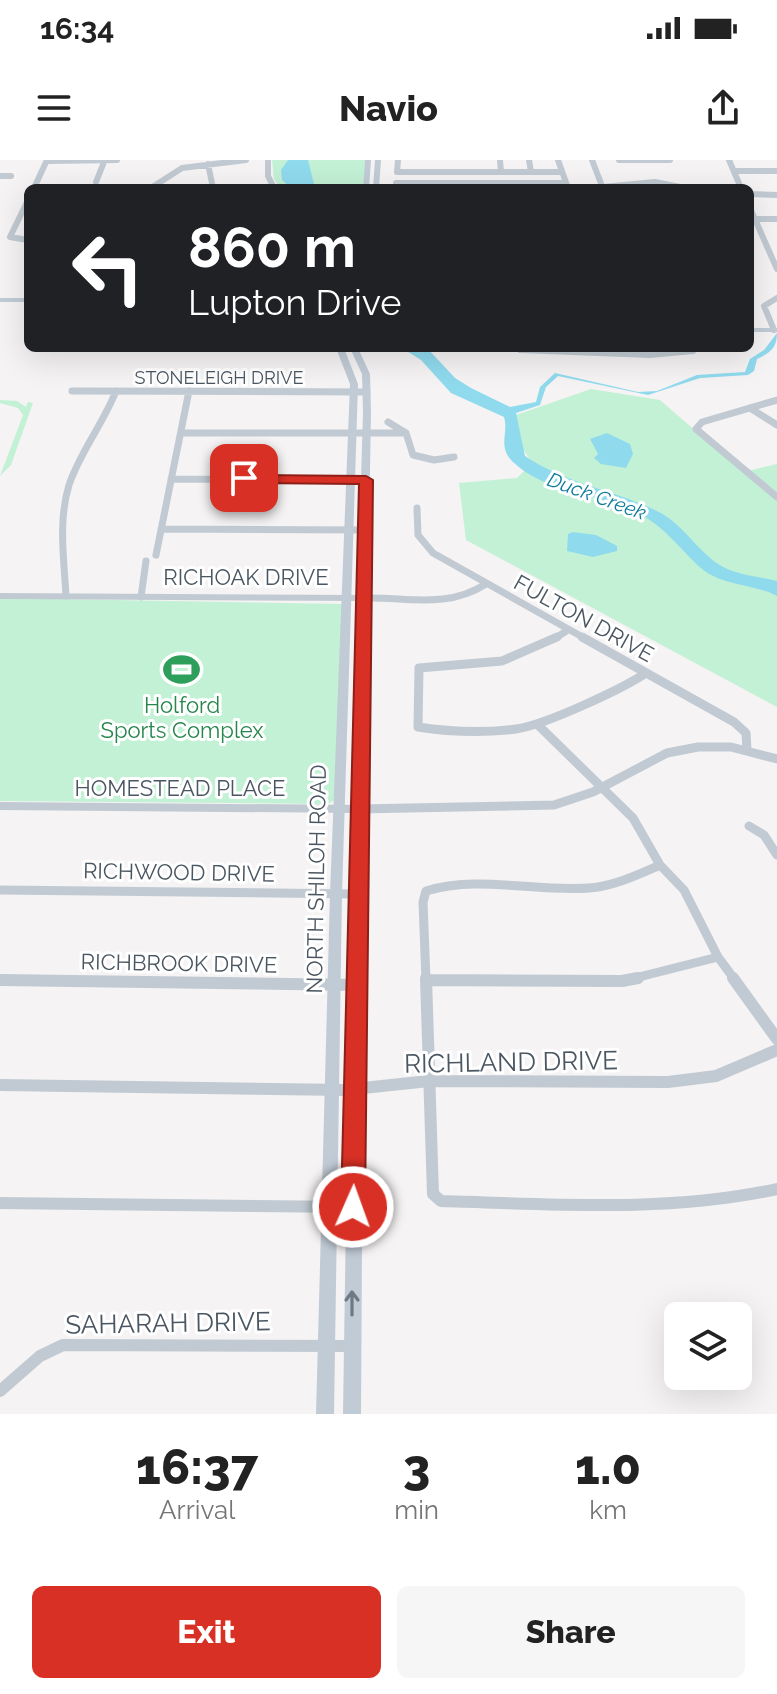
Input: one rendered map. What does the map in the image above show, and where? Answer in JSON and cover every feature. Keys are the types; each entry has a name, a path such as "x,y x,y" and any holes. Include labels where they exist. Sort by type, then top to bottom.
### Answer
{"main road":[{"path":"366,184 368,160"},
{"path":"376,184 378,160"},
{"path":"0,297 24,297"},
{"path":"754,327 775,327"},
{"name":"NORTH SHILOH ROAD","path":"325,1414 336,894 353,391 353,374 342,352"},
{"name":"NORTH SHILOH ROAD","path":"352,1414 367,434 366,374 356,352"},
{"path":"344,683 361,683"}],"street":[{"path":"36,184 47,161 117,160"},
{"path":"156,184 168,174 208,164 246,160"},
{"path":"268,160 268,176 272,184"},
{"path":"398,160 397,172 561,172"},
{"path":"448,160 449,172"},
{"path":"474,160 475,172"},
{"path":"500,160 501,172"},
{"path":"529,160 531,172"},
{"path":"558,160 565,184"},
{"path":"592,160 599,184"},
{"path":"619,160 670,160"},
{"path":"729,160 739,184"},
{"path":"96,182 104,162"},
{"path":"208,164 212,184"},
{"path":"734,171 777,171"},
{"path":"0,176 11,176"},
{"path":"396,183 453,184"},
{"path":"754,194 777,195"},
{"path":"24,213 11,239 24,240"},
{"path":"777,219 755,219 777,269"},
{"path":"754,230 760,230"},
{"path":"766,245 777,245"},
{"path":"754,305 764,306 777,298"},
{"path":"764,306 775,327"},
{"path":"611,352 647,358 686,352"},
{"name":"STONELEIGH DRIVE","path":"72,391 367,392"},
{"path":"66,596 62,508 74,470 104,422 116,391"},
{"path":"156,555 189,391"},
{"path":"777,400 696,426 705,438 777,497"},
{"path":"750,408 777,425"},
{"path":"388,422 406,433 413,455 418,459 454,457"},
{"path":"181,433 406,433"},
{"path":"171,479 366,480"},
{"name":"FULTON DRIVE","path":"417,508 416,529 424,544 443,560 741,727 747,738 747,750"},
{"path":"161,529 366,530"},
{"path":"141,597 146,561"},
{"name":"RICHOAK DRIVE","path":"0,596 365,598 421,603 451,601 486,584"},
{"path":"568,630 547,643 502,661 419,668 418,727 423,731 493,731 537,724 624,688 646,673"},
{"path":"537,724 568,758 633,818 660,865 684,890 718,957 777,1039"},
{"path":"359,809 417,805 535,807 581,799 653,758 680,749 715,746 747,750 777,759"},
{"name":"HOMESTEAD PLACE","path":"0,806 359,809"},
{"path":"749,826 764,835 777,855"},
{"path":"660,865 622,882 589,888 457,886 426,891 423,902 433,1194 441,1201 670,1204 720,1201 777,1189"},
{"name":"RICHWOOD DRIVE","path":"0,890 358,894"},
{"path":"427,980 622,981 666,973 718,957"},
{"name":"RICHBROOK DRIVE","path":"0,980 358,985"},
{"name":"RICHLAND DRIVE","path":"0,1085 357,1089 429,1081 668,1082 716,1076 777,1050"},
{"path":"0,1203 353,1207"},
{"name":"SAHARAH DRIVE","path":"0,1391 40,1356 63,1345 352,1346"}],"green space":[{"path":"272,160 365,160 363,184 277,184"},
{"path":"591,389 660,400 743,472 777,464 777,707 466,540 459,483 517,478 532,463 515,436 516,415"},
{"path":"0,400 17,401 26,407 28,402 33,403 11,465 0,476 23,415 18,408 0,403"},
{"name":"Holford Sports Complex","path":"0,598 343,604 334,800 328,804 0,801"}],"water":[{"path":"288,160 308,160 314,184 286,184 282,180 281,170"},
{"name":"Duck Creek","path":"777,333 774,346 757,359 754,371 748,375 700,378 648,395 558,376 546,387 540,405 516,413 525,456 556,473 624,497 666,516 718,564 739,573 777,581 777,596 710,575 662,529 632,510 555,486 525,472 506,451 504,417 451,393 421,360 408,352 431,352 455,378 510,407 536,402 540,387 555,373 638,392 657,391 697,375 745,372 750,359 764,350"},
{"path":"607,433 630,444 633,454 626,468 601,464 594,458 598,454 590,439"},
{"path":"568,534 596,535 617,546 617,551 593,557 567,551"}],"place":[{"name":"Holford Sports Complex","path":"182,669"}],"route":[{"path":"244,478 366,480 353,1207"}]}
